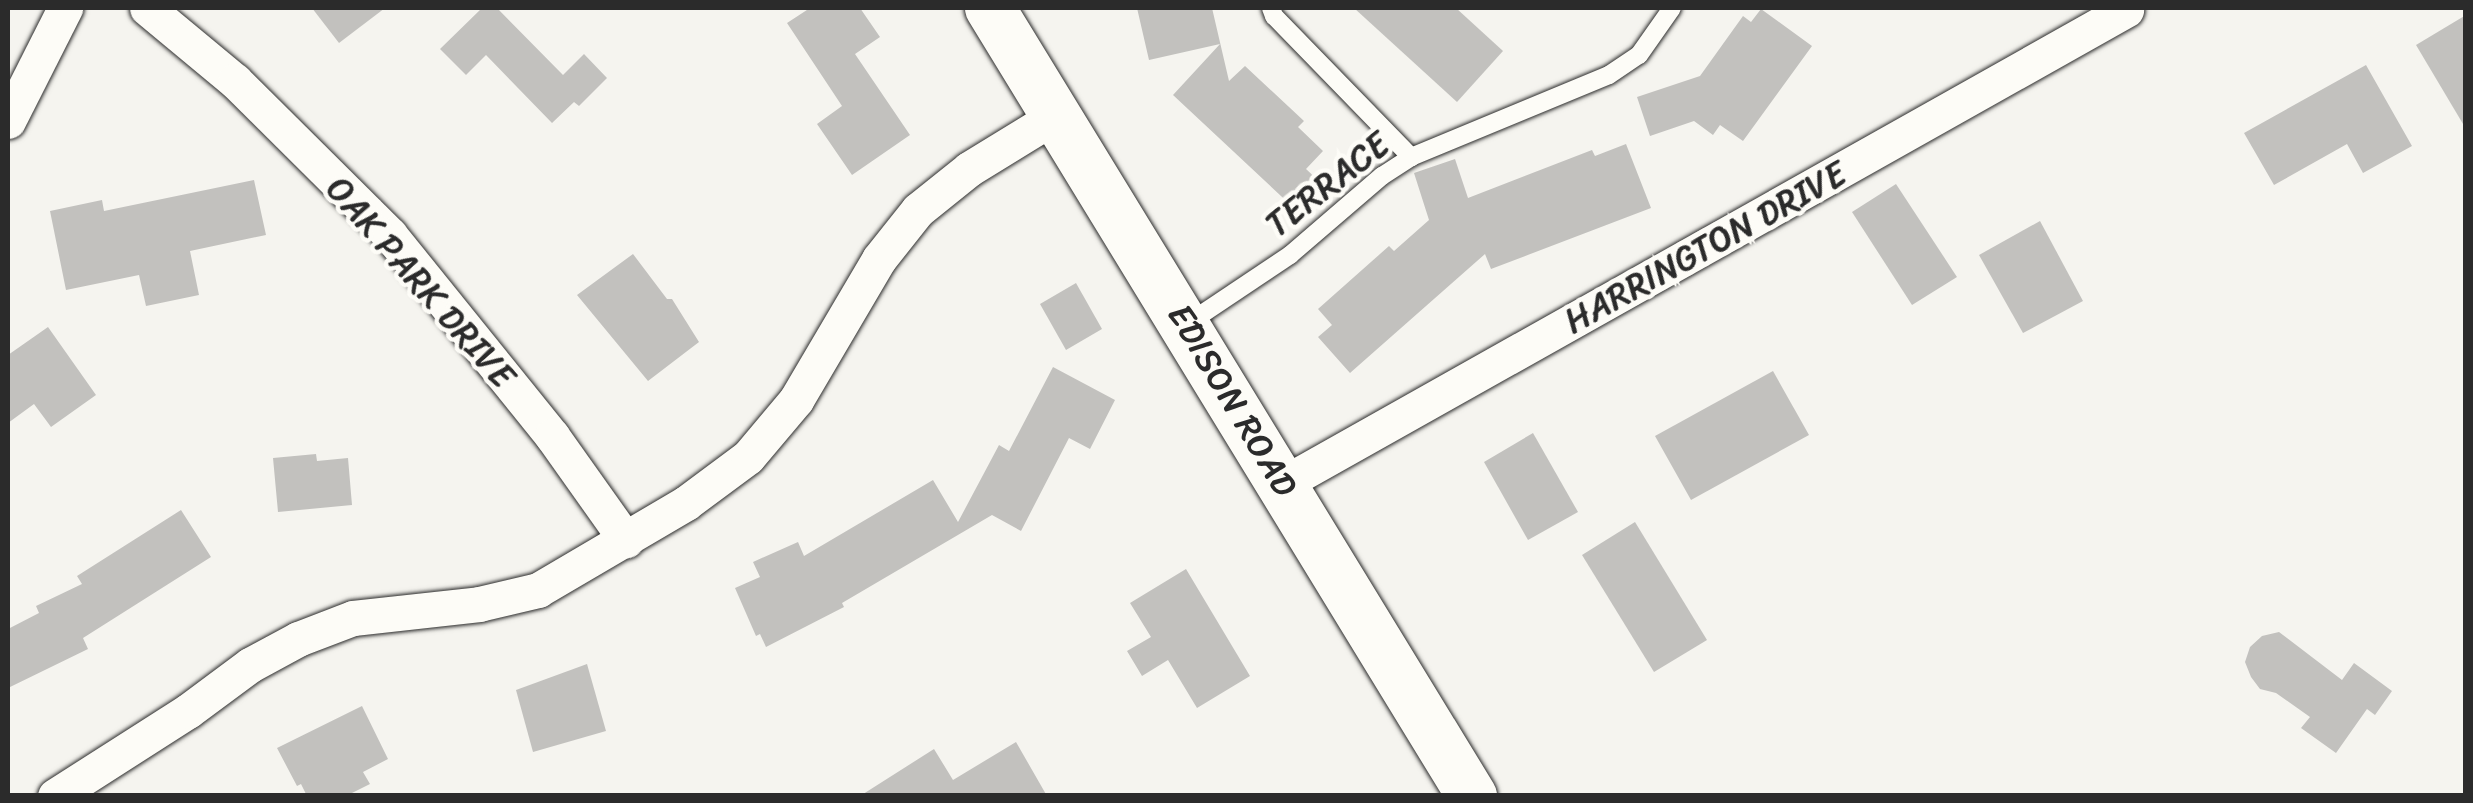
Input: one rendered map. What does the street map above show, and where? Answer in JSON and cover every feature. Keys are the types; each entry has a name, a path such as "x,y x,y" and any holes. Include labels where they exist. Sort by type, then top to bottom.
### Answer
{"main road":[{"name":"EDISON ROAD","path":"990,8 1284,482 1472,796"}],"street":[{"path":"8,121 65,8"},
{"name":"OAK PARK DRIVE","path":"147,8 235,82 390,235 552,436 626,540"},
{"name":"HARRINGTON DRIVE","path":"1284,482 2126,10"},
{"path":"55,796 250,665 298,639 353,618 479,604 538,590 626,540 748,458 796,400 879,259 918,210 968,169 1056,116"}],"lane":[{"path":"1271,8 1274,16 1411,157"},
{"name":"TERRACE","path":"1187,324 1290,255 1382,176 1411,157 1609,75 1638,54 1672,8"}],"building":[{"path":"312,8 385,8 339,43"},
{"path":"482,8 497,8 563,75 584,54 607,78 579,106 574,102 552,123 486,55 466,75 440,49"},
{"path":"810,8 860,8 880,37 855,54 910,135 852,175 817,124 842,106 787,23"},
{"path":"1137,8 1212,8 1229,81 1245,66 1304,121 1298,127 1323,151 1306,169 1321,183 1296,210 1173,95 1220,44 1149,60"},
{"path":"1354,8 1456,8 1503,51 1457,102"},
{"path":"1761,9 1812,46 1743,141 1720,125 1713,135 1694,121 1650,136 1637,97 1700,76 1743,16 1751,22"},
{"path":"2466,15 2466,129 2416,45"},
{"path":"2366,65 2412,146 2363,173 2347,144 2274,185 2244,133"},
{"path":"1626,144 1651,208 1491,269 1485,254 1350,373 1318,337 1332,325 1318,309 1389,246 1394,251 1429,220 1414,173 1455,159 1468,198 1592,150 1595,156"},
{"path":"254,180 266,235 190,251 199,295 146,306 139,275 66,290 50,211 102,200 104,211"},
{"path":"1896,184 1957,277 1912,305 1852,212"},
{"path":"2040,221 2083,301 2023,333 1979,255"},
{"path":"633,254 667,299 672,299 699,342 648,381 577,295"},
{"path":"1076,283 1102,329 1066,350 1040,304"},
{"path":"48,327 96,395 51,427 34,404 8,423 8,355"},
{"path":"1053,367 1115,400 1090,449 1069,438 1021,531 992,515 842,603 844,607 766,647 760,634 756,636 735,588 760,577 753,562 798,542 804,556 933,480 958,522 999,445 1009,451"},
{"path":"1773,371 1809,435 1691,500 1655,436"},
{"path":"1533,433 1578,512 1528,540 1484,462"},
{"path":"316,454 317,461 348,458 352,505 278,512 273,458"},
{"path":"181,510 211,557 83,638 88,649 8,688 8,629 39,613 36,606 82,584 77,576"},
{"path":"1635,522 1707,640 1654,672 1582,555"},
{"path":"1186,569 1250,676 1197,708 1168,660 1142,676 1127,651 1151,637 1130,603"},
{"path":"2279,632 2342,680 2354,663 2392,691 2375,715 2367,709 2336,753 2301,728 2310,717 2276,693 2260,689 2251,677 2245,662 2250,647 2262,636"},
{"path":"587,664 606,731 533,752 516,690"},
{"path":"362,706 388,759 363,772 370,784 346,796 307,796 301,784 297,786 277,748"},
{"path":"1016,742 1047,796 860,796 934,749 953,780"}]}
